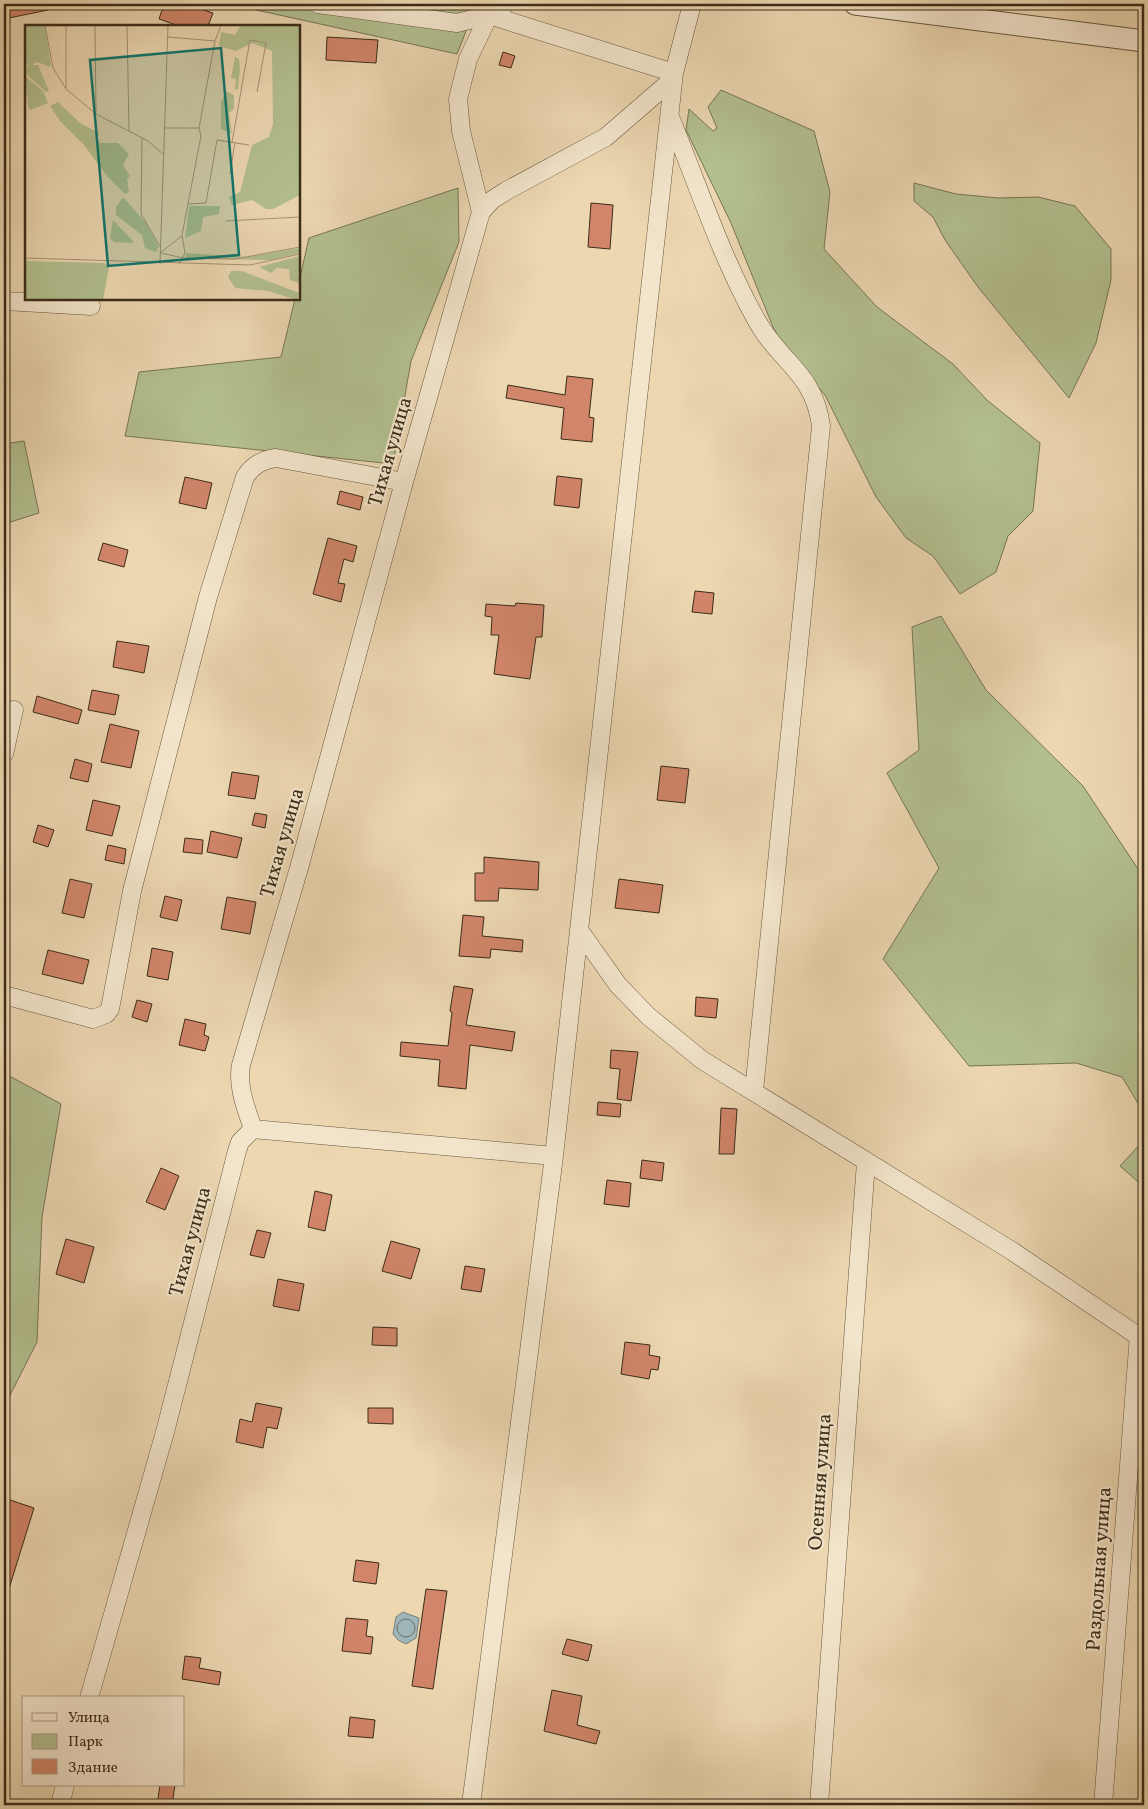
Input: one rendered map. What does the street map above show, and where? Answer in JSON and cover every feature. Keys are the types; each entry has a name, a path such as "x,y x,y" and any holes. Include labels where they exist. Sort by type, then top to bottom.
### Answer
{"street":[{"path":"318,4 457,23 490,15 505,4"},
{"path":"471,1805 554,1156 669,114 674,76 692,4"},
{"path":"855,4 1144,41"},
{"path":"490,15 674,76"},
{"path":"490,15 468,59 458,99 460,131 481,212 499,195 606,137 674,76"},
{"path":"669,114 748,305 768,339 810,387 819,411 821,426 754,1091"},
{"name":"Тихая улица","path":"90,1696 165,1432 237,1150 240,1142 253,1129 241,1089 239,1077 241,1065 299,868 404,482 481,212"},
{"path":"4,301 91,306"},
{"path":"4,996 86,1018 100,1018 110,1009 132,891 208,597 245,477 250,469 265,459 276,458 404,482"},
{"path":"4,754 14,710"},
{"path":"579,930 618,985 648,1016 702,1060 1012,1251 1142,1338"},
{"path":"253,1129 554,1156"},
{"name":"Осенняя улица","path":"819,1805 866,1162"},
{"name":"Раздольная улица","path":"1104,1805 1142,1338"},
{"path":"60,1805 65,1786"}],"green space":[{"path":"229,4 461,4 476,6 457,54"},
{"path":"721,90 814,131 830,192 824,249 877,307 953,364 987,400 1040,443 1033,511 1008,536 996,572 960,594 933,556 906,538 876,497 825,395 784,348 773,327 731,223 686,130 689,109 713,131 717,128 708,107"},
{"path":"914,183 956,194 999,198 1038,197 1075,206 1111,249 1111,280 1096,343 1069,398 978,287 945,240 933,217 914,201"},
{"path":"458,188 459,242 411,361 393,464 125,436 139,372 281,357 295,300 300,300 300,278 309,238"},
{"path":"24,441 39,513 4,524 4,444"},
{"path":"941,616 986,690 1083,786 1144,878 1144,1113 1122,1077 1076,1063 969,1066 883,959 939,868 887,773 919,750 912,627"},
{"path":"4,1073 61,1104 42,1217 37,1342 4,1407"},
{"path":"1144,1140 1144,1187 1120,1166"}],"water":[{"path":"403,1612 419,1618 416,1638 406,1644 398,1640 393,1634 396,1617"}],"building":[{"path":"4,4 48,4 48,10 4,19"},
{"path":"164,4 185,4 213,13 208,25 176,25 159,19"},
{"path":"327,37 378,40 376,63 326,60"},
{"path":"503,52 515,56 511,68 499,65"},
{"path":"591,203 613,205 610,249 588,247"},
{"path":"567,376 593,379 589,417 594,418 592,442 561,439 564,408 506,398 508,385 565,395"},
{"path":"557,476 582,479 579,508 554,505"},
{"path":"185,477 212,483 206,509 179,503"},
{"path":"340,491 363,497 360,510 337,504"},
{"path":"328,538 357,546 353,562 344,559 338,583 345,584 341,602 313,594"},
{"path":"103,543 128,550 124,567 98,560"},
{"path":"695,591 714,593 712,614 692,612"},
{"path":"516,603 544,605 542,637 536,637 530,679 494,674 499,635 491,635 492,617 485,616 486,604 515,606"},
{"path":"117,641 149,646 144,673 113,667"},
{"path":"92,690 119,695 115,715 88,710"},
{"path":"37,696 82,710 78,724 33,712"},
{"path":"110,724 139,731 131,768 101,762"},
{"path":"75,759 92,764 88,782 70,778"},
{"path":"661,766 689,769 685,803 657,800"},
{"path":"232,772 259,776 255,799 228,795"},
{"path":"93,800 120,806 112,836 86,830"},
{"path":"255,813 267,815 265,828 252,825"},
{"path":"38,825 54,830 48,847 33,842"},
{"path":"211,831 242,838 237,858 207,852"},
{"path":"185,838 203,840 202,854 183,852"},
{"path":"108,845 126,849 124,864 105,860"},
{"path":"484,857 539,862 538,890 499,888 498,901 475,901 475,873 484,873"},
{"path":"70,879 92,884 84,918 62,913"},
{"path":"619,879 663,885 659,913 615,908"},
{"path":"165,896 182,900 177,921 160,917"},
{"path":"227,897 256,902 250,934 221,929"},
{"path":"463,915 484,917 482,936 523,940 522,952 491,949 490,958 459,956"},
{"path":"152,948 173,952 168,980 147,976"},
{"path":"48,950 89,960 83,984 42,974"},
{"path":"454,986 473,989 466,1025 515,1032 512,1051 470,1045 466,1089 438,1086 440,1060 400,1056 401,1042 448,1046"},
{"path":"696,997 718,999 716,1018 695,1016"},
{"path":"137,1000 152,1004 147,1022 132,1017"},
{"path":"185,1019 206,1024 204,1035 209,1037 205,1051 179,1045"},
{"path":"611,1050 638,1052 631,1101 617,1099 620,1069 610,1068"},
{"path":"598,1102 621,1104 620,1117 597,1115"},
{"path":"721,1108 737,1109 734,1154 719,1154"},
{"path":"642,1160 664,1163 662,1181 640,1178"},
{"path":"161,1168 179,1176 165,1210 146,1202"},
{"path":"607,1180 631,1183 629,1207 604,1204"},
{"path":"315,1191 332,1195 325,1231 308,1227"},
{"path":"257,1230 271,1233 264,1258 250,1255"},
{"path":"66,1239 94,1247 84,1283 56,1274"},
{"path":"391,1241 420,1249 411,1279 382,1271"},
{"path":"465,1266 485,1269 481,1292 461,1289"},
{"path":"278,1279 304,1284 299,1311 273,1306"},
{"path":"373,1327 397,1328 397,1346 372,1345"},
{"path":"625,1342 650,1345 649,1355 660,1357 658,1370 651,1369 649,1379 621,1374"},
{"path":"256,1403 282,1408 277,1429 267,1427 263,1448 236,1442 240,1419 252,1422"},
{"path":"368,1408 393,1408 393,1424 368,1423"},
{"path":"7,1499 34,1508 7,1595 4,1595 4,1511"},
{"path":"356,1560 379,1563 376,1584 353,1581"},
{"path":"426,1589 447,1591 433,1689 412,1686"},
{"path":"346,1618 368,1620 366,1636 373,1637 371,1654 342,1651"},
{"path":"567,1639 592,1645 588,1661 562,1654"},
{"path":"185,1656 201,1658 199,1668 221,1672 219,1685 182,1679"},
{"path":"552,1690 582,1696 577,1725 600,1731 596,1744 544,1731"},
{"path":"350,1717 375,1720 373,1738 348,1736"},
{"path":"160,1786 175,1786 172,1805 157,1805"}]}
